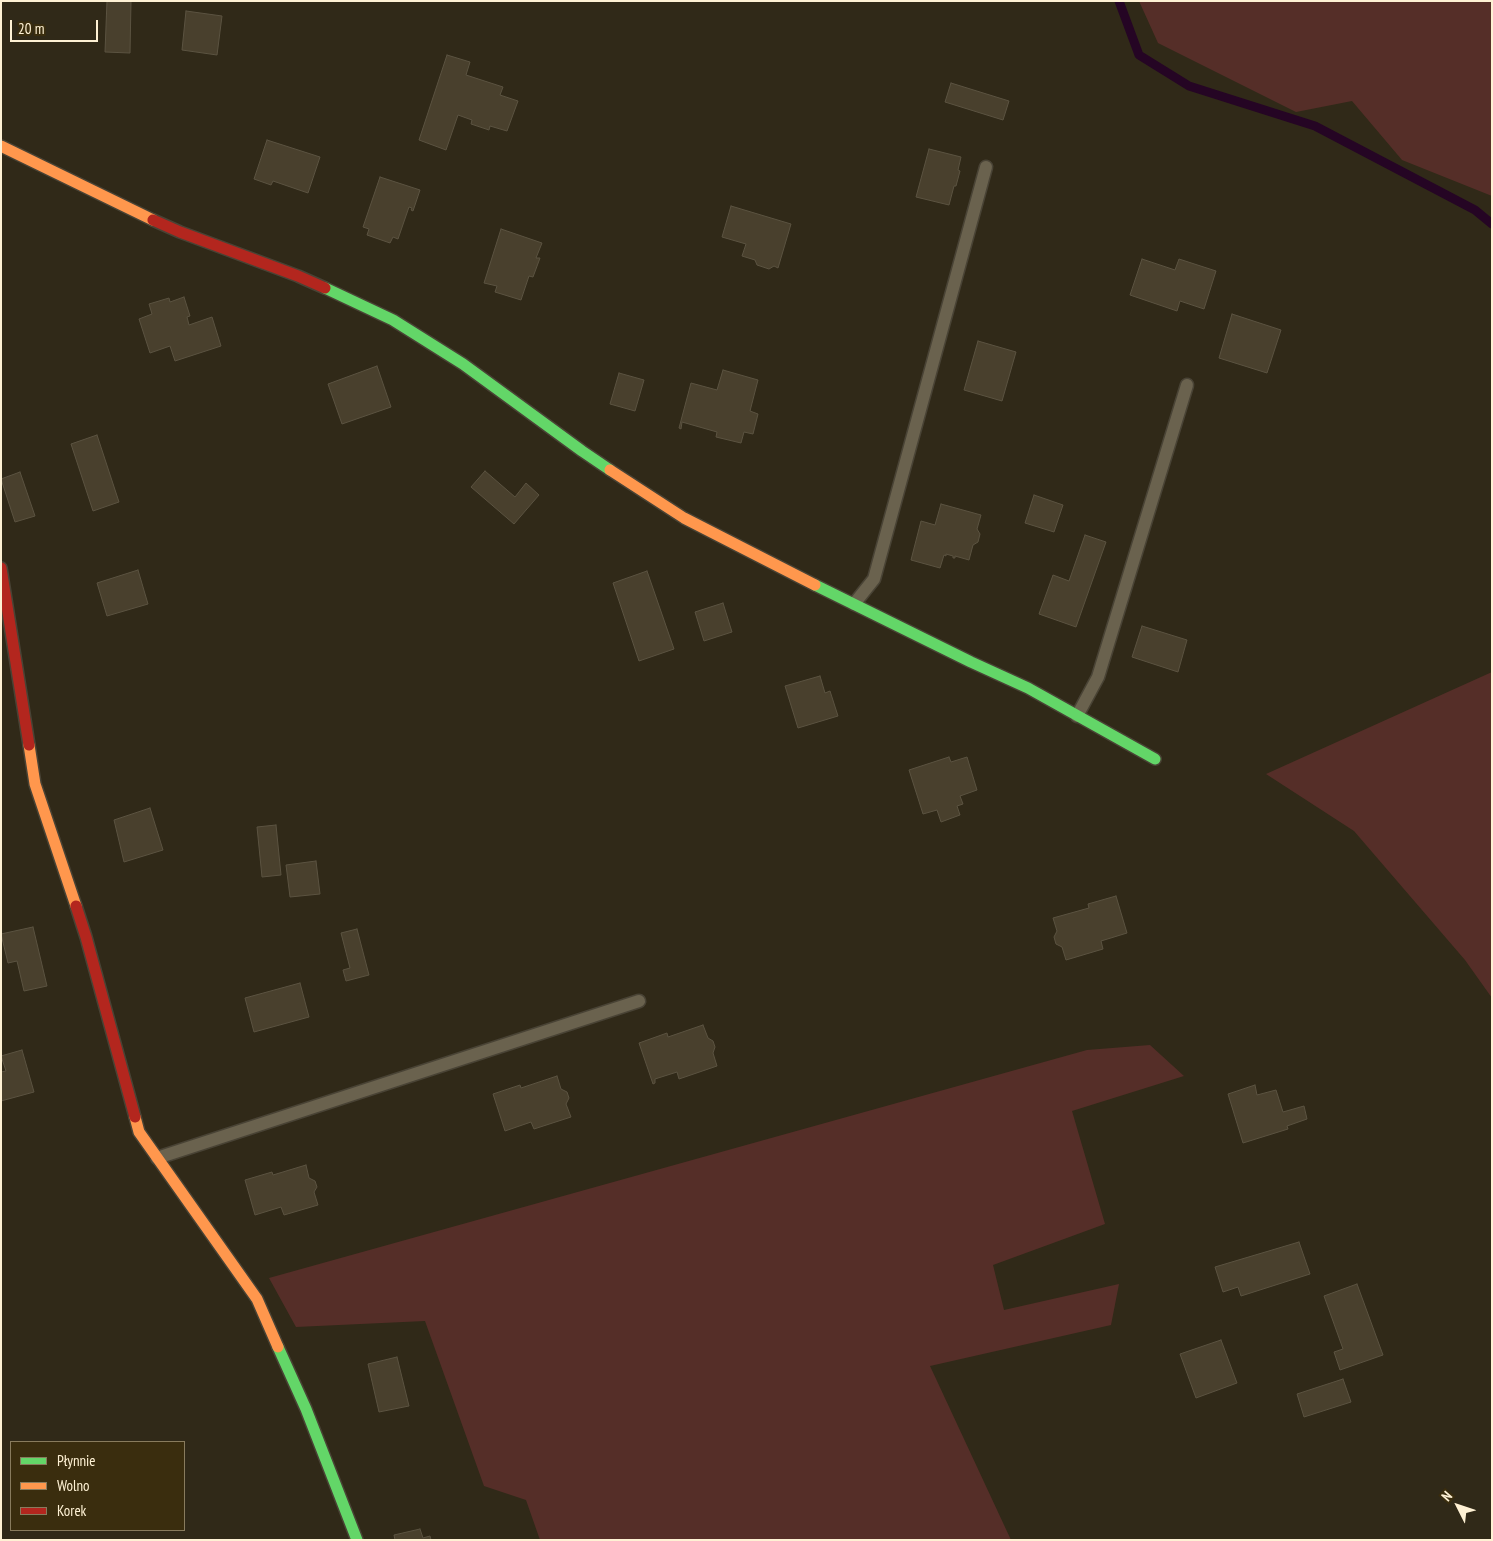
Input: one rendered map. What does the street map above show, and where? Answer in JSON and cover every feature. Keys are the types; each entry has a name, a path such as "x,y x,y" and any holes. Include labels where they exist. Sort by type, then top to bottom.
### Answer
{"street":[{"path":"1,146 162,224 220,248 298,276 393,320 463,364 582,451 684,518 971,662 1028,688 1155,759"},
{"path":"1,568 35,784 86,937 139,1132 257,1299 306,1409 357,1540"}],"lane":[{"path":"854,604 874,579 986,167"},
{"path":"1077,716 1098,677 1187,385"},
{"path":"158,1158 639,1001"}],"shaded area":[{"path":"1139,1 1492,1 1492,196 1402,160 1352,101 1296,112 1158,43"},
{"path":"1492,672 1492,998 1465,960 1354,831 1266,774"},
{"path":"1150,1045 1184,1076 1072,1111 1105,1224 993,1265 1004,1310 1119,1284 1111,1325 930,1366 1011,1540 540,1540 526,1500 484,1486 425,1321 296,1327 269,1278 1087,1050"}],"building":[{"path":"107,1 131,1 130,53 105,52"},
{"path":"186,11 222,16 217,55 182,50"},
{"path":"447,55 470,62 466,75 503,87 500,95 518,101 507,131 490,126 489,130 471,124 472,120 458,115 446,150 419,140"},
{"path":"951,83 1009,101 1003,120 945,102"},
{"path":"267,140 320,157 308,193 273,181 271,185 254,179"},
{"path":"929,149 961,157 958,170 960,171 949,205 916,197"},
{"path":"380,177 420,190 413,211 409,207 398,239 393,237 390,243 367,235 369,229 363,227"},
{"path":"731,206 791,224 778,268 774,266 769,269 757,265 755,260 742,256 746,244 722,237"},
{"path":"501,229 542,243 536,258 540,258 533,277 529,276 521,300 495,292 497,286 484,283"},
{"path":"1142,259 1175,270 1179,259 1216,271 1204,309 1180,301 1177,311 1130,295"},
{"path":"184,297 190,316 187,317 189,325 212,317 221,346 175,361 170,346 150,353 139,319 152,314 149,304 169,298 170,302"},
{"path":"1232,314 1281,330 1267,373 1219,358"},
{"path":"978,341 1016,352 1002,401 964,390"},
{"path":"377,366 391,407 342,424 328,384"},
{"path":"723,370 758,380 750,411 758,414 753,434 744,432 741,443 716,437 717,432 682,422 681,429 679,428 691,383 717,390"},
{"path":"619,373 644,380 635,411 610,404"},
{"path":"97,435 119,502 93,511 71,444"},
{"path":"485,471 515,497 526,483 539,495 514,524 471,487"},
{"path":"20,472 35,516 15,522 1,479"},
{"path":"1034,495 1063,505 1054,532 1025,523"},
{"path":"941,504 981,515 977,529 980,534 978,542 973,545 969,560 955,556 953,558 953,556 946,554 940,568 911,560 921,521 935,525"},
{"path":"1085,535 1106,542 1076,627 1039,614 1053,575 1069,581"},
{"path":"138,570 148,604 107,616 97,583"},
{"path":"647,571 674,649 639,661 613,583"},
{"path":"723,603 732,632 704,641 695,612"},
{"path":"1142,626 1187,640 1178,672 1132,657"},
{"path":"820,676 825,693 830,691 838,716 798,728 785,686"},
{"path":"949,757 951,762 967,757 977,790 960,796 963,804 957,806 960,815 941,822 937,810 923,814 909,770"},
{"path":"150,808 163,850 124,862 114,820"},
{"path":"276,825 281,875 262,877 257,827"},
{"path":"316,861 320,894 290,897 286,865"},
{"path":"1116,896 1127,933 1101,941 1103,949 1066,960 1062,947 1056,944 1054,937 1057,931 1053,918 1089,908 1088,904"},
{"path":"33,927 47,986 24,991 17,961 8,963 1,934"},
{"path":"357,929 369,975 346,981 343,970 350,968 341,933"},
{"path":"300,983 309,1017 254,1032 245,998"},
{"path":"703,1025 708,1038 713,1041 715,1047 713,1053 717,1066 679,1079 677,1072 655,1079 653,1084 639,1043 667,1033 668,1037"},
{"path":"22,1050 34,1092 1,1101 1,1072 6,1071 1,1056"},
{"path":"557,1076 561,1089 567,1092 569,1098 566,1104 571,1117 534,1129 531,1122 505,1131 493,1094 520,1085 521,1088"},
{"path":"1255,1085 1257,1095 1276,1090 1283,1112 1304,1106 1307,1119 1287,1126 1288,1129 1243,1143 1228,1094"},
{"path":"306,1165 309,1178 315,1181 317,1187 314,1192 318,1205 284,1215 281,1207 255,1215 245,1180 272,1172 273,1175"},
{"path":"1299,1242 1310,1274 1241,1296 1238,1287 1223,1292 1215,1267"},
{"path":"1357,1284 1383,1355 1340,1370 1334,1352 1343,1349 1324,1296"},
{"path":"1221,1340 1237,1383 1196,1398 1180,1354"},
{"path":"397,1357 409,1406 379,1412 368,1364"},
{"path":"1343,1379 1351,1402 1304,1417 1297,1394"},
{"path":"420,1529 423,1538 430,1536 431,1540 395,1540 394,1535"}],"waterway":[{"path":"1119,1 1139,55 1189,86 1315,126 1475,210 1492,224"}],"traffic: fast":[{"path":"325,288 393,320 463,364 610,470"},
{"path":"815,585 1028,688 1155,759"},
{"path":"278,1347 306,1409 357,1540"}],"traffic: slow":[{"path":"1,146 153,220"},
{"path":"610,470 684,518 815,585"},
{"path":"29,745 35,784 76,906"},
{"path":"135,1117 139,1132 257,1299 278,1347"}],"traffic: jam":[{"path":"153,220 325,288"},
{"path":"1,568 29,745"},
{"path":"76,906 135,1117"}]}
